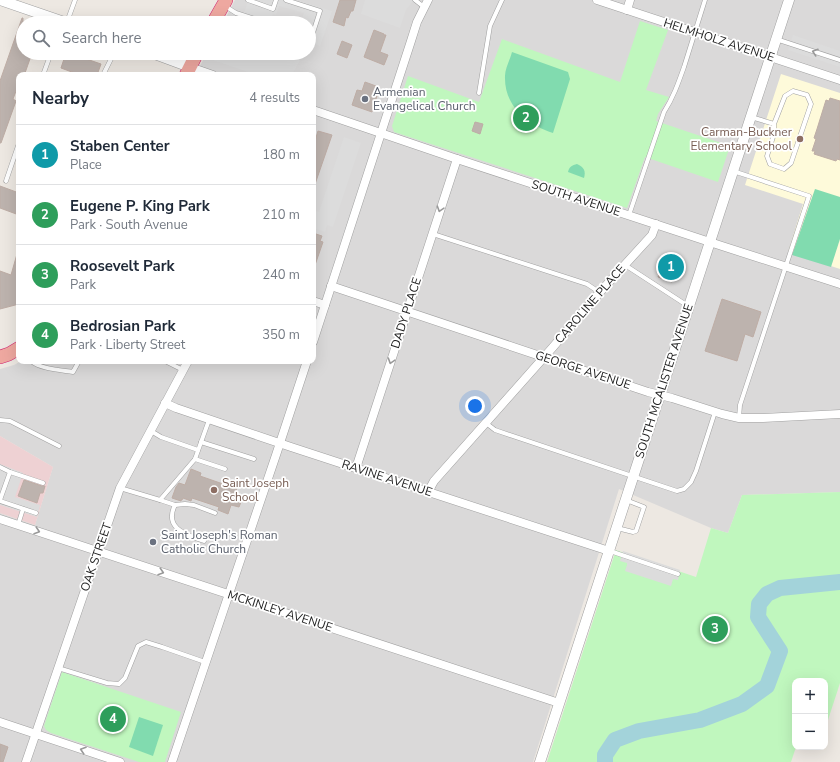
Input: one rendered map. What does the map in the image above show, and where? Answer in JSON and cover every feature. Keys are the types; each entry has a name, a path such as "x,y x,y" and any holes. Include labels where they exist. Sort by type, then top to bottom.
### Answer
{"highway":[{"path":"217,16 224,2"},
{"path":"188,71 194,60"},
{"path":"0,357 16,350"}],"street":[{"path":"0,0 45,16"},
{"name":"HELMHOLZ AVENUE","path":"597,0 840,80"},
{"path":"627,10 630,0"},
{"name":"SOUTH MCALISTER AVENUE","path":"540,762 789,0"},
{"path":"316,333 417,22 426,3"},
{"path":"166,60 188,71"},
{"name":"SOUTH AVENUE","path":"316,111 840,284"},
{"name":"DADY PLACE","path":"356,468 456,158"},
{"name":"CAROLINE PLACE","path":"428,492 434,481 652,235 656,224"},
{"name":"GEORGE AVENUE","path":"332,286 715,412 739,418 840,414"},
{"path":"316,302 325,305"},
{"name":"OAK STREET","path":"26,762 120,488 186,364"},
{"path":"172,762 306,364"},
{"name":"RAVINE AVENUE","path":"165,403 280,443 609,551"},
{"name":"MCKINLEY AVENUE","path":"0,519 559,703"},
{"path":"0,722 120,762"}],"lane":[{"path":"67,16 75,0"},
{"path":"248,0 273,8 276,0"},
{"path":"286,0 320,11 316,23"},
{"path":"415,0 426,3"},
{"path":"479,93 490,26 502,0"},
{"path":"629,215 664,112 677,86 705,0"},
{"path":"224,2 236,12 247,16"},
{"path":"776,39 840,60"},
{"path":"44,72 48,60"},
{"path":"104,72 110,60"},
{"path":"793,90 808,95 811,104 791,163 784,169 770,164 767,156 774,134 774,124 785,96 793,90"},
{"path":"750,117 774,124"},
{"path":"6,180 16,152"},
{"path":"732,171 809,196 740,405 739,418"},
{"path":"432,234 587,284 600,292"},
{"path":"625,265 689,306"},
{"path":"34,364 50,369 73,372 77,364"},
{"path":"171,364 183,370"},
{"path":"486,423 495,430 675,490 680,490 684,489 691,482 694,476 715,412"},
{"path":"160,500 195,459 210,419"},
{"path":"0,420 10,421 59,446"},
{"path":"150,431 161,437 198,450"},
{"path":"201,442 254,459"},
{"path":"195,459 225,469"},
{"path":"0,467 43,483"},
{"path":"10,472 0,500 36,513"},
{"path":"120,488 174,505 194,505 215,513"},
{"path":"616,528 633,532 636,531 644,506 626,500"},
{"path":"174,505 172,518 174,526 182,533 204,541"},
{"path":"18,525 23,509"},
{"path":"609,551 678,574"},
{"path":"58,668 108,683 119,684 125,678 138,646 146,642 205,662"}],"shaded area":[{"path":"235,0 840,0 840,492 742,495 728,533 711,528 619,489 533,762 0,762 0,513 35,525 53,467 0,436 0,369 16,364 316,364 316,72 197,72 203,60 316,60 316,16 227,16"},
{"path":"248,0 297,0 332,11 320,46 316,45 316,16 303,16 304,13 279,6 276,15 273,14 272,16 254,16 244,13"},
{"path":"365,0 414,0 406,10 400,28 361,14"},
{"path":"793,35 840,51 840,67 788,50"},
{"path":"213,60 300,60 294,72 248,72"},
{"name":"Carman-Buckner Elementary School","path":"781,74 840,93 840,269 788,252 803,204 745,185"},
{"path":"344,137 361,143 333,227 327,225 325,232 316,229 316,211 319,212"},
{"path":"0,436 53,467 35,525 0,513"},
{"path":"0,464 23,473 15,497 40,505 37,517 0,505"},
{"path":"623,551 680,570 678,580 673,579 671,586 625,571 627,563 620,561"}],"green space":[{"path":"640,21 668,30 646,90 669,97 658,114 656,121 730,146 718,182 645,157 627,208 394,132 392,126 408,76 479,102 502,39 620,82"},
{"path":"512,52 568,72 570,79 553,133 534,125 526,119 519,113 508,96 505,73"},
{"path":"577,164 584,170 584,178 568,172 571,166"},
{"path":"815,189 840,197 840,239 831,267 792,255"},
{"path":"840,492 840,683 828,720 828,678 792,678 792,750 795,750 791,762 547,762 616,550 696,577 711,528 728,533 742,495"},
{"path":"62,672 181,712 165,762 139,762 51,733 46,730 44,726"},
{"path":"139,717 163,725 153,756 129,747"}],"building":[{"path":"340,0 356,0 353,11 351,11 348,18 346,17 344,26 333,22"},
{"path":"374,30 386,35 380,52 388,55 384,65 364,57"},
{"path":"16,35 16,60 30,60 25,72 16,72 16,91 13,99 16,101 1,143 0,143 0,81"},
{"path":"342,41 352,45 347,58 337,54"},
{"path":"64,60 89,60 101,64 98,72 72,72 61,68"},
{"path":"365,82 376,86 373,94 377,96 372,112 352,105 357,90 362,91"},
{"path":"830,98 840,101 840,160 837,159 836,161 814,154 815,151 812,151 816,139 814,138 826,100 829,101"},
{"path":"475,122 483,124 480,134 472,131"},
{"path":"318,131 332,135 316,181 316,138"},
{"path":"0,186 16,192 16,214 0,208"},
{"path":"316,234 322,236 320,241 323,242 316,262"},
{"path":"666,253 680,257 678,263 681,264 681,267 678,277 674,276 672,282 658,277"},
{"path":"16,258 16,305 0,309 0,271 11,275"},
{"path":"722,299 761,312 753,337 745,334 737,361 705,351"},
{"path":"191,469 201,473 200,476 226,485 227,481 238,485 235,494 243,497 239,507 231,505 228,514 218,510 219,507 192,498 191,501 183,498 181,501 172,498 179,483 185,485"},
{"path":"24,480 45,486 43,493 40,493 37,503 18,496"},
{"path":"0,744 8,747 3,762 0,762"}],"waterway":[{"path":"605,762 605,755 615,740 639,731 700,720 742,704 767,686 780,651 758,617 759,604 767,594 780,588 840,582"}],"place":[{"name":"Armenian Evangelical Church","path":"365,99"},
{"name":"Eugene P. King Park","path":"526,118"},
{"name":"Carman-Buckner Elementary School","path":"800,139"},
{"name":"Staben Center","path":"671,267"},
{"name":"Saint Joseph School","path":"214,490"},
{"name":"Saint Joseph's Roman Catholic Church","path":"153,542"},
{"name":"Roosevelt Park","path":"715,629"},
{"name":"Bedrosian Park","path":"113,719"}]}
